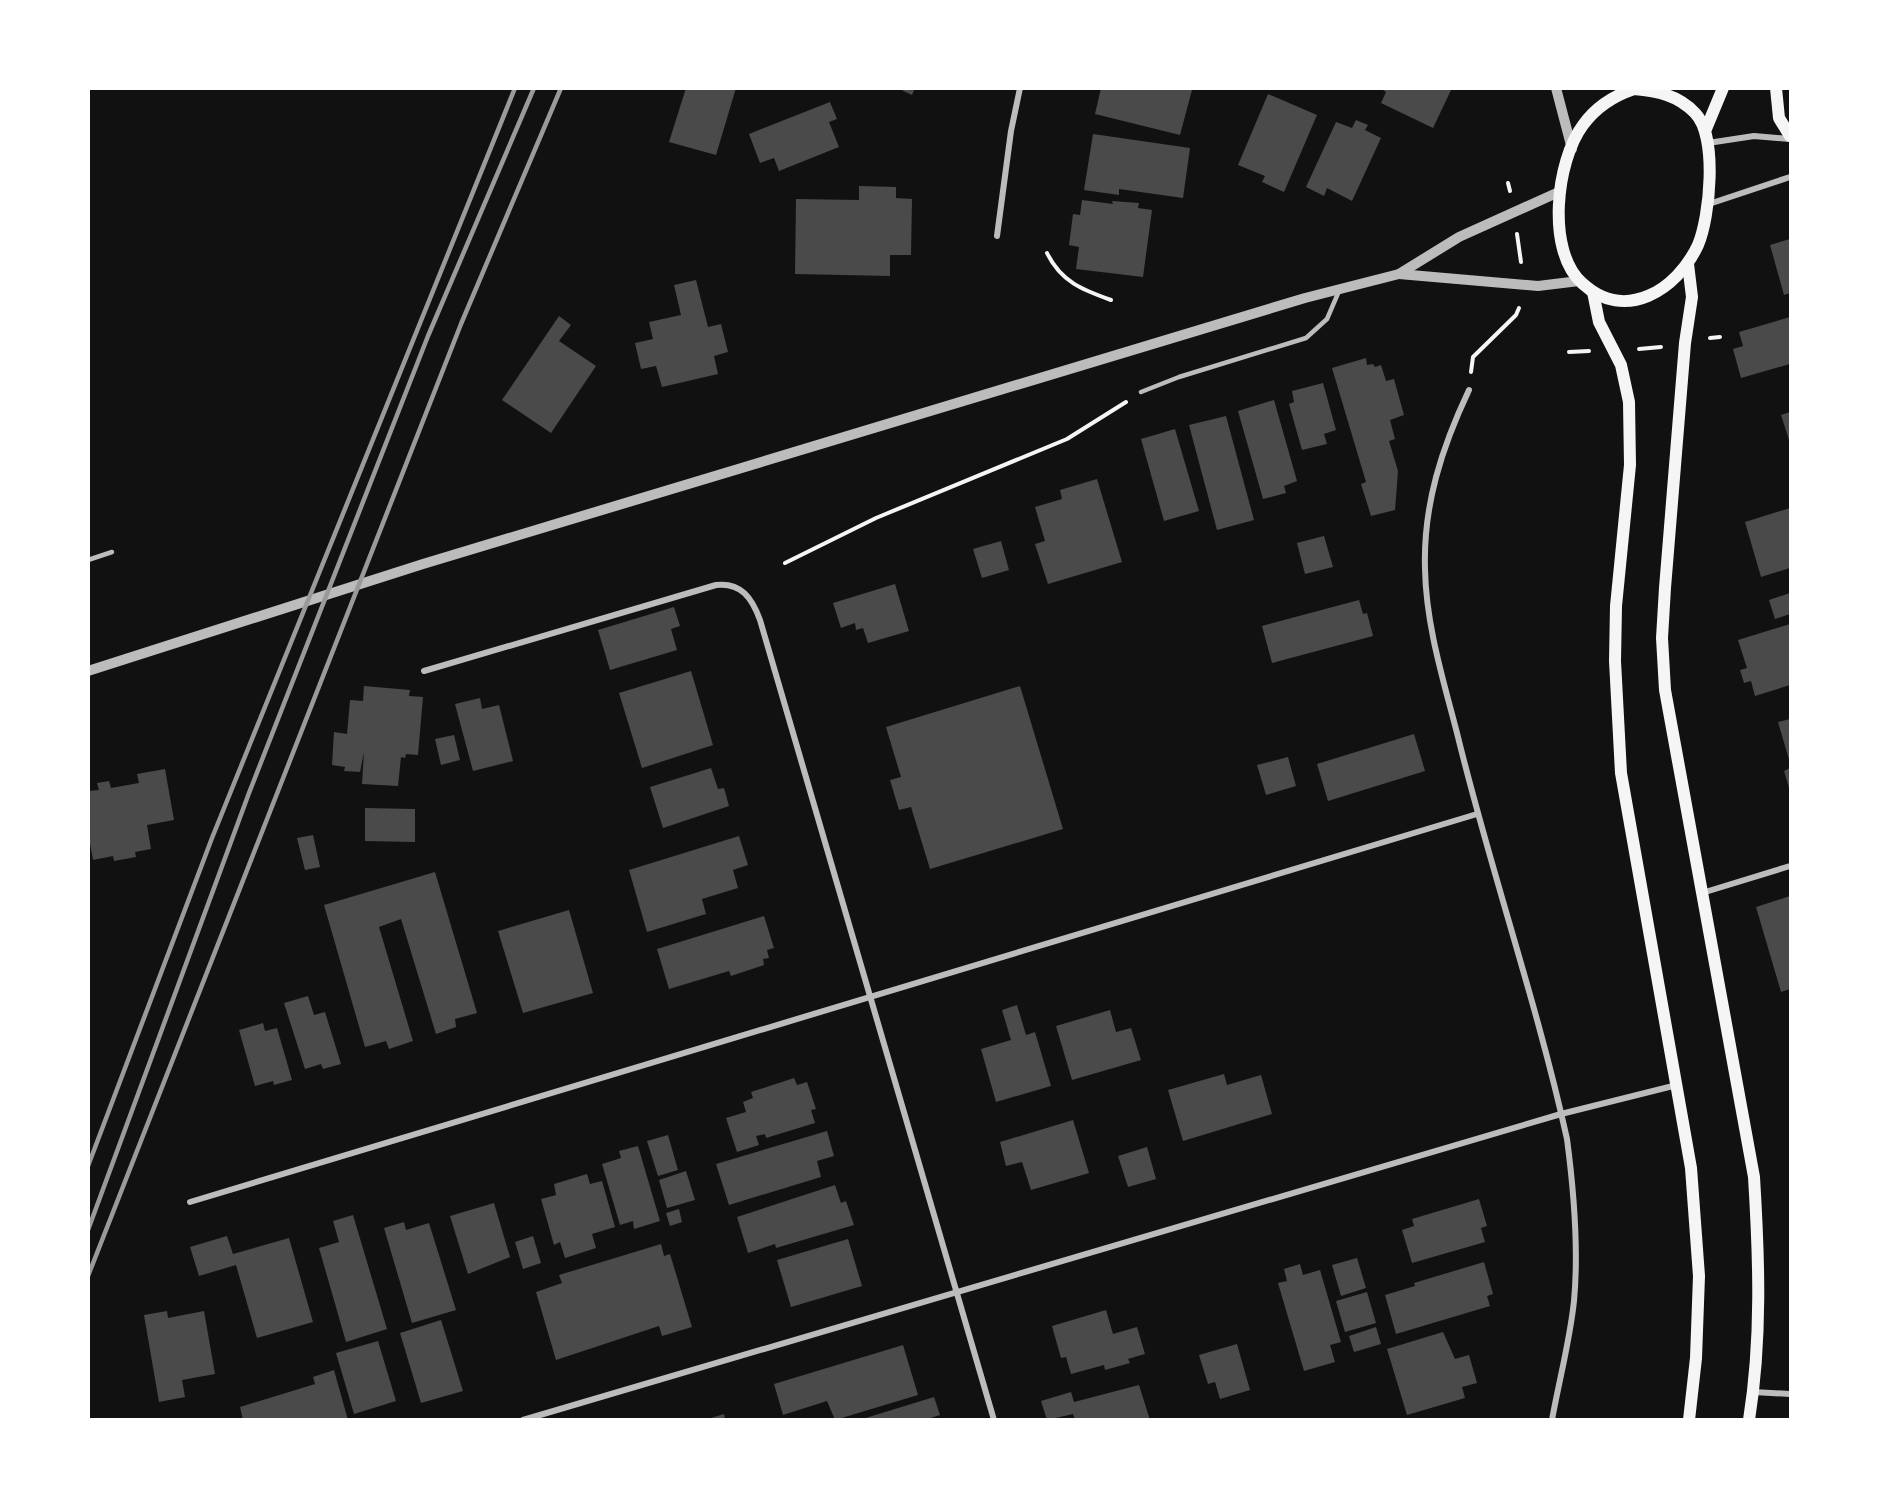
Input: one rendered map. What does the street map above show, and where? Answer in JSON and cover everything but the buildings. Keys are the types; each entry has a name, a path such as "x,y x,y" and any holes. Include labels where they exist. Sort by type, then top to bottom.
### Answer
{"main road":[{"path":"1706,129 1723,88"},
{"path":"1776,88 1779,118 1791,138"},
{"path":"1634,89 1657,91 1678,99 1696,114 1706,129 1708,142 1706,206 1699,242 1688,264 1657,293 1622,302 1593,292 1579,281 1568,266 1561,246 1561,191 1572,149 1581,127 1614,92 1634,89"},
{"path":"1688,264 1692,297 1684,343 1662,638 1665,690 1674,747 1754,1177 1758,1232 1758,1312 1749,1419"},
{"path":"1593,292 1599,322 1621,365 1629,402 1630,465 1616,606 1615,661 1621,773 1691,1168 1699,1276 1696,1358 1689,1419"}],"street":[{"path":"997,236 1011,131 1020,88"},
{"path":"1556,88 1572,149"},
{"path":"1708,142 1755,136 1791,138"},
{"path":"1706,206 1791,177"},
{"path":"88,671 423,564 1340,289 1399,274 1459,237 1561,191"},
{"path":"1399,274 1538,286 1579,281"},
{"path":"1469,390 1448,434 1435,473 1424,567 1434,643 1477,814 1561,1114 1572,1182 1576,1257 1574,1303 1552,1419"},
{"path":"424,671 716,585 734,586 748,595 760,620 994,1419"},
{"path":"190,1202 869,995 1477,814"},
{"path":"1702,893 1791,866"},
{"path":"523,1419 1561,1114 1677,1085"},
{"path":"1753,1392 1791,1394"}],"lane":[{"path":"1142,392 1179,377 1306,338 1327,319 1340,289"},
{"path":"88,560 111,552"}],"path":[{"path":"1517,235 1521,257"},
{"path":"1047,254 1055,270 1084,291 1112,300"},
{"path":"1473,357 1516,315 1521,302"},
{"path":"1707,339 1720,337"},
{"path":"1637,349 1663,347"},
{"path":"1569,352 1588,351"},
{"path":"785,562 876,518 1067,439 1142,392"}],"railway":[{"path":"88,1166 212,838 515,88"},
{"path":"88,1230 249,793 428,336 534,88"},
{"path":"88,1276 461,324 561,88"}]}
